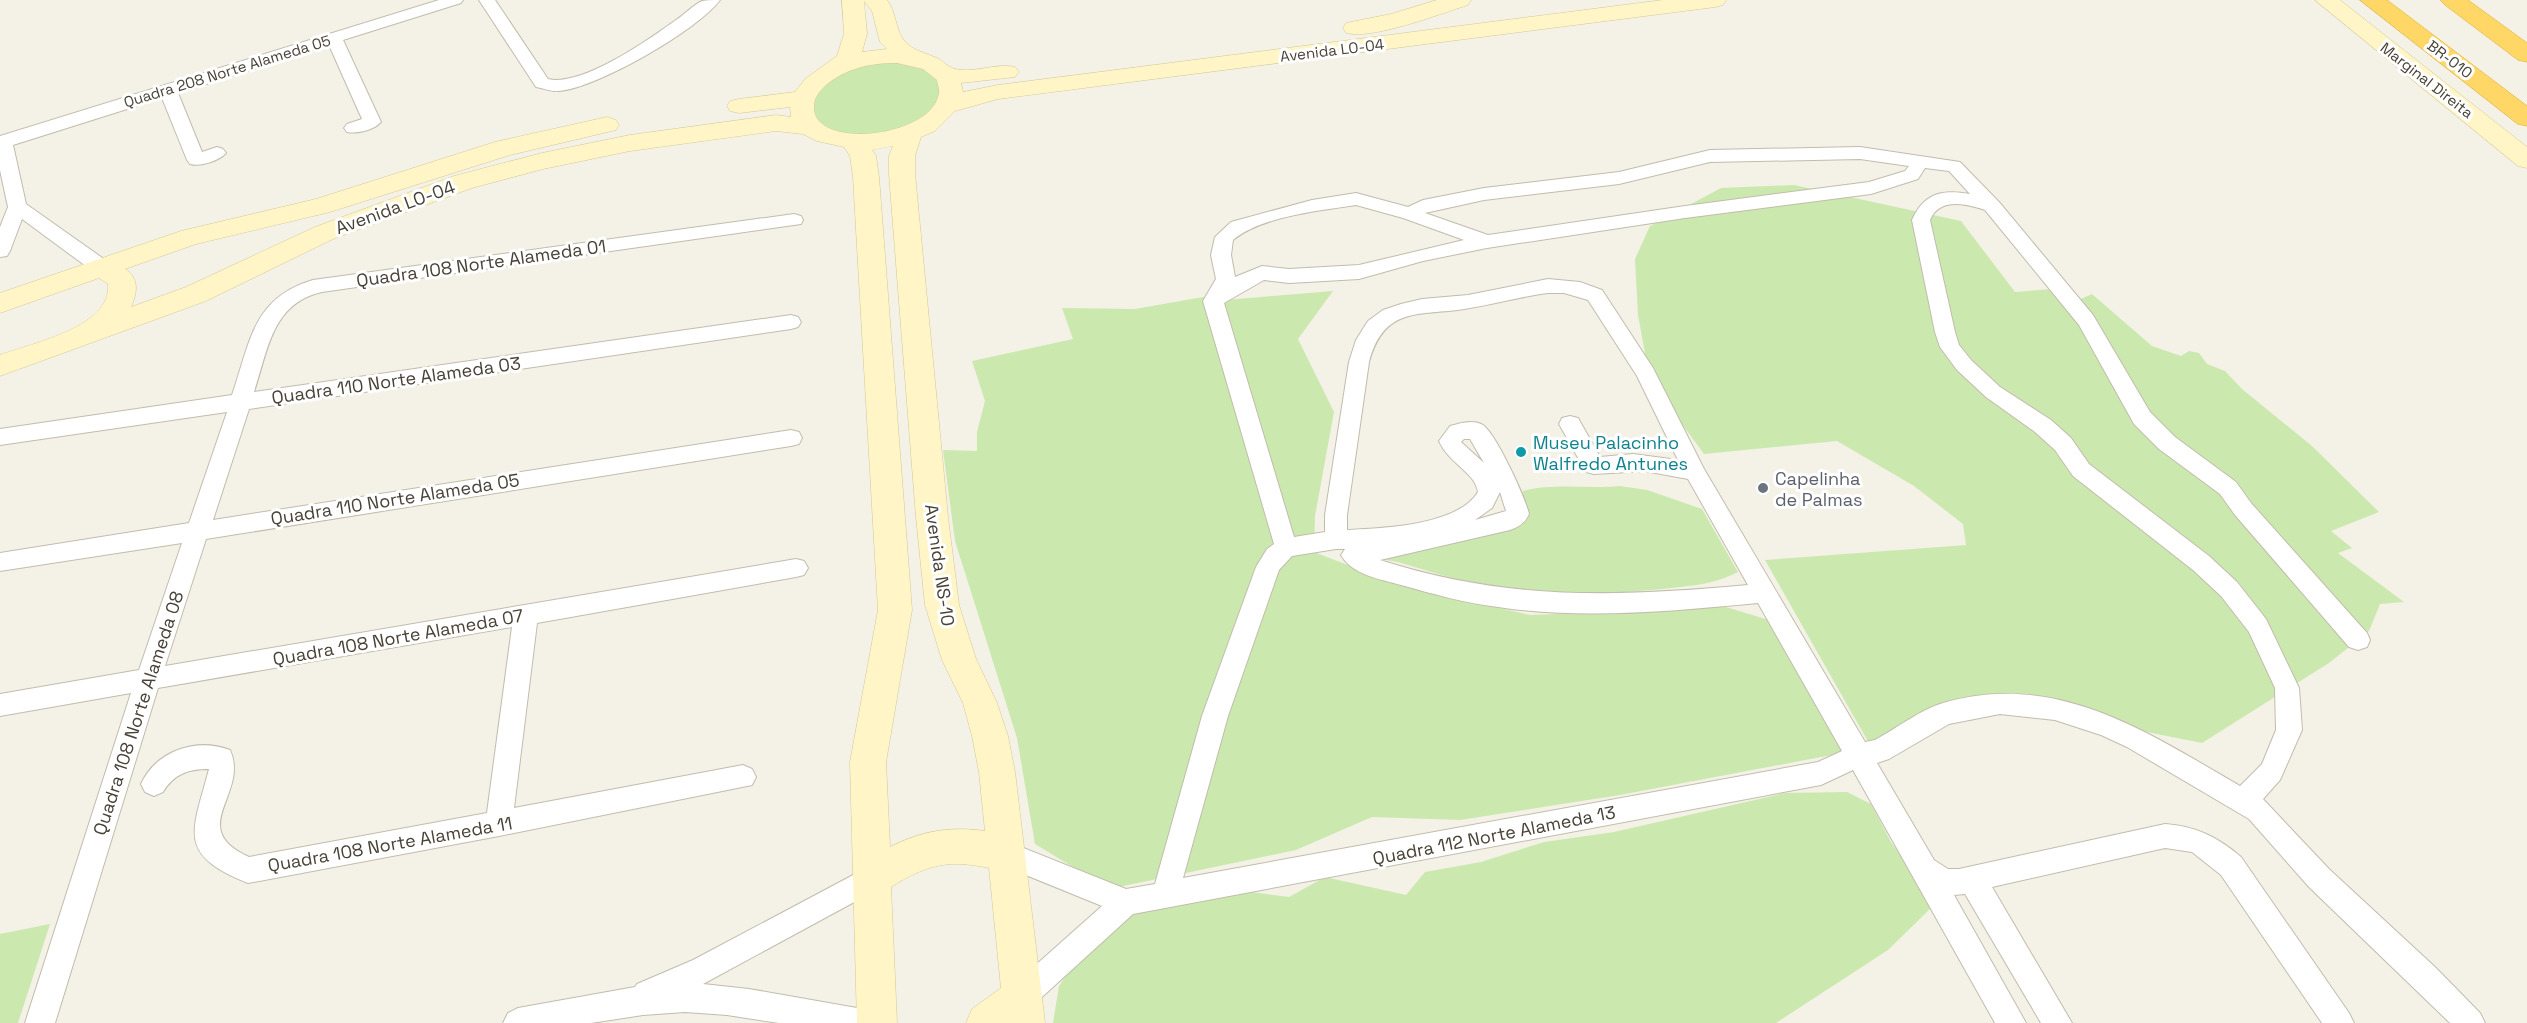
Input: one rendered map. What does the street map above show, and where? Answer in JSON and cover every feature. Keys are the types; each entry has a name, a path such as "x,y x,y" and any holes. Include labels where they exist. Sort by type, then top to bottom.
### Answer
{"highway":[{"name":"BR-010","path":"2372,0 2527,118"},
{"path":"2463,3 2527,55"}],"street":[{"name":"Quadra 208 Norte Alameda 05","path":"2,142 455,0"},
{"path":"487,0 542,83 551,87 578,82 634,55 688,21 712,0"},
{"path":"843,64 854,48 856,40 853,0"},
{"path":"875,0 883,10 892,42 913,58"},
{"name":"Avenida LO-04","path":"945,74 964,76 996,74 1348,29 1395,20 1460,0"},
{"path":"1554,0 1560,7 1582,17"},
{"name":"Avenida LO-04","path":"949,105 998,92 1582,17 1639,5 1715,0"},
{"name":"Marginal Direita","path":"2326,0 2527,160"},
{"path":"334,38 372,122 353,128"},
{"path":"878,57 913,58 931,64 945,74 951,84 949,105 932,122 909,135 877,142 853,142 829,136 810,127 803,114 804,98 820,77 843,64 878,57"},
{"path":"168,90 196,160 217,153"},
{"name":"Avenida LO-04","path":"0,303 190,237 321,206 446,165 536,140 653,117 804,98"},
{"name":"Avenida LO-04","path":"0,366 213,288 343,225 484,176 571,154 660,138 776,123 810,127"},
{"name":"Avenida NS-10","path":"909,135 902,156 902,174 932,517 942,605 953,643 980,703 990,736 997,772 1023,1010"},
{"path":"0,250 17,207 2,142"},
{"path":"853,142 863,156 866,177 895,610 890,656 871,737 868,762 877,1023"},
{"path":"1410,213 1423,206 1484,194 1619,178 1710,156 1787,156 1839,152 1954,166 1992,206 2086,320 2142,418 2167,443 2228,488 2243,509 2358,640"},
{"path":"1213,301 1245,280 1262,273 1289,276 1359,272 1423,255 1487,242 1697,210 1871,188 1912,176 1920,162"},
{"path":"1992,206 1964,197 1949,198 1930,204 1923,211 1921,220 1939,310 1950,347 1964,365 1993,392 2043,426 2063,444 2081,470 2200,563 2229,589 2258,626 2287,688 2289,730 2271,772 2242,801"},
{"path":"1286,547 1213,301 1226,279 1221,255 1224,237 1238,226 1312,206 1356,199 1410,213 1487,242"},
{"path":"17,207 121,279 123,295 112,314 95,332"},
{"name":"Quadra 108 Norte Alameda 01","path":"240,404 267,322 274,308 294,293 308,288 794,220"},
{"path":"1764,593 1632,605 1591,606 1507,600 1432,584 1357,559 1336,540 1336,515 1359,362 1363,344 1371,330 1380,321 1422,304 1468,302 1552,286 1578,288 1595,295 1646,373 1695,472 2011,1023"},
{"name":"Quadra 110 Norte Alameda 03","path":"0,437 240,404 791,322"},
{"name":"Quadra 108 Norte Alameda 08","path":"40,1023 148,680 240,404"},
{"path":"1570,424 1593,466 1625,460 1644,461 1695,472"},
{"path":"1165,895 1219,705 1268,567 1275,556 1286,547 1336,540 1414,534 1472,512 1488,496 1489,490 1484,476 1454,450 1450,441 1458,432 1466,430 1479,433 1513,495 1518,514 1515,518 1377,551 1357,559"},
{"name":"Quadra 110 Norte Alameda 05","path":"0,562 791,438"},
{"name":"Quadra 108 Norte Alameda 07","path":"0,705 796,568"},
{"path":"500,824 526,615"},
{"name":"Quadra 112 Norte Alameda 13","path":"1126,902 1821,773 1859,756 1880,751 1944,714 2000,704 2055,709 2107,726 2136,739 2258,810 2319,878 2426,978 2470,1023"},
{"name":"Quadra 108 Norte Alameda 11","path":"154,784 157,775 183,759 205,756 221,758 220,780 205,832 210,848 225,862 249,870 743,777"},
{"path":"1924,869 1944,882 1972,879 2165,836 2186,836 2218,853 2231,866 2338,1023"},
{"path":"631,1000 703,970 919,850 936,846 977,847 1006,854 1126,902 1023,1010 1006,1010 986,1023"},
{"path":"1972,879 2057,1023"},
{"path":"518,1023 631,1000 704,999 857,1023"}],"green space":[{"path":"883,61 926,70 938,82 942,91 928,118 877,137 831,131 814,117 814,93 838,72"},
{"path":"1794,185 1961,221 2015,292 2052,289 2072,303 2092,294 2152,346 2181,356 2189,351 2199,353 2207,364 2225,371 2242,389 2312,446 2379,512 2331,531 2352,548 2338,553 2404,602 2380,604 2369,631 2329,663 2202,743 2000,703 1870,745 1765,560 1966,545 1963,524 1914,486 1837,441 1704,454 1650,381 1638,315 1635,259 1650,226 1721,188"},
{"path":"1333,291 1298,339 1334,412 1315,516 1314,552 1405,587 1530,615 1660,610 1716,604 1772,621 1853,751 1620,795 1460,820 1372,817 1296,850 1109,889 1035,844 1017,738 955,541 943,450 977,451 977,432 985,401 972,361 1073,339 1062,308 1135,309 1203,297 1213,301"},
{"path":"1620,486 1647,490 1702,509 1738,572 1728,577 1692,586 1585,593 1483,584 1378,559 1506,528 1523,491 1546,487"},
{"path":"1847,792 1871,804 1891,842 1935,904 1888,950 1776,1023 1053,1023 1059,986 1092,937 1111,922 1134,914 1251,892 1289,897 1325,877 1406,895 1425,872 1481,862 1544,842 1614,832 1785,793"},
{"path":"50,924 18,1023 0,1023 0,934"}],"place":[{"name":"Museu Palacinho Walfredo Antunes","path":"1521,452"},
{"name":"Capelinha de Palmas","path":"1763,488"}]}
